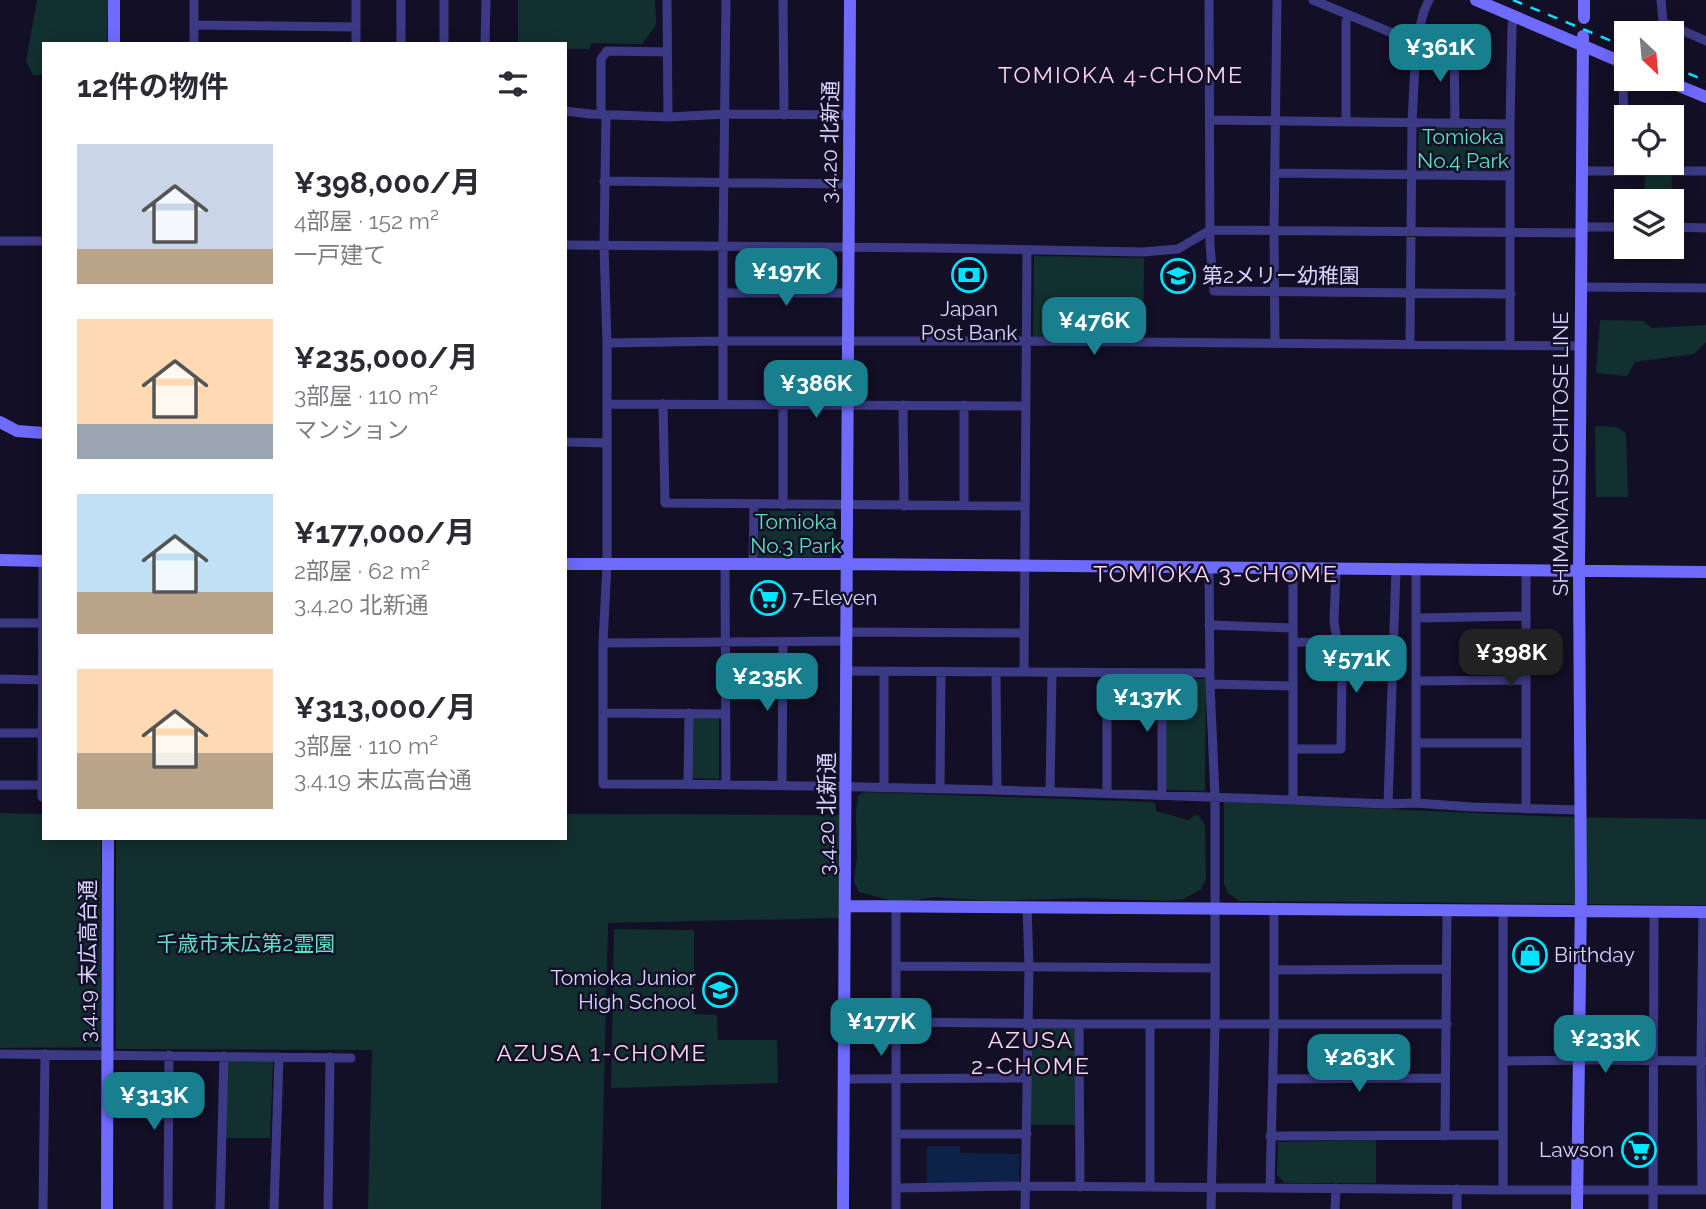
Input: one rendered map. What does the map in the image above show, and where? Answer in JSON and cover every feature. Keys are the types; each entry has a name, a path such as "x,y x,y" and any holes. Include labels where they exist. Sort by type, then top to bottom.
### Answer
{"street":[{"path":"114,0 114,42"},
{"path":"194,0 194,42"},
{"path":"356,0 356,42"},
{"path":"401,0 401,42"},
{"path":"444,0 444,42"},
{"path":"485,42 486,0"},
{"path":"667,0 668,117"},
{"path":"723,405 726,0"},
{"path":"783,0 784,114"},
{"name":"3.4.20 北新通","path":"843,1209 850,0"},
{"path":"1209,0 1210,230 1214,291 1511,294"},
{"path":"1275,343 1277,0"},
{"path":"1312,0 1416,42 1454,44 1455,123"},
{"path":"1410,344 1412,123 1416,42 1429,0"},
{"path":"1476,0 1583,41 1614,58"},
{"path":"1584,0 1584,18"},
{"path":"1661,0 1663,23 1706,41"},
{"path":"1346,122 1346,22 1349,15"},
{"path":"1510,345 1510,124 1514,16"},
{"path":"194,25 356,27"},
{"name":"SHIMAMATSU CHITOSE LINE","path":"1577,1209 1583,41"},
{"path":"667,52 607,51 601,59 607,343 603,784 940,788 1581,810"},
{"path":"1684,88 1706,97"},
{"path":"567,111 668,117 850,114"},
{"path":"1210,120 1510,124"},
{"path":"1583,171 1614,171"},
{"path":"1684,171 1706,171"},
{"path":"1275,173 1510,176"},
{"path":"604,181 849,184"},
{"path":"567,245 1143,252 1178,249 1210,230 1511,233 1614,228"},
{"path":"1684,228 1706,228"},
{"path":"0,241 42,241"},
{"path":"1024,673 1027,250"},
{"path":"1581,287 1706,288"},
{"path":"723,293 849,293"},
{"path":"607,343 1026,341 1581,345"},
{"path":"607,404 1025,406"},
{"path":"663,404 665,503 1025,506"},
{"path":"783,405 783,505"},
{"path":"902,405 904,506"},
{"path":"964,405 964,506"},
{"path":"0,422 17,431 42,433"},
{"path":"567,442 607,443"},
{"path":"753,565 754,505"},
{"path":"0,561 42,561"},
{"path":"567,564 1706,572"},
{"path":"725,565 726,784"},
{"path":"1209,568 1215,796 1211,1209"},
{"path":"1293,569 1293,800"},
{"path":"1293,749 1341,749 1342,670 1334,622 1336,570"},
{"path":"1388,804 1396,570"},
{"path":"1416,570 1416,803"},
{"path":"1526,570 1526,809"},
{"path":"1416,618 1526,616"},
{"path":"0,623 42,623"},
{"path":"1209,625 1293,628"},
{"path":"603,643 783,642 847,637 1023,633"},
{"path":"782,785 783,642"},
{"path":"1293,642 1336,643"},
{"path":"847,671 1162,673 1293,686"},
{"path":"884,672 884,787"},
{"path":"940,788 941,672"},
{"path":"996,672 998,790"},
{"path":"1050,791 1052,673"},
{"path":"1107,673 1107,793"},
{"path":"1162,673 1162,794"},
{"path":"0,680 42,680"},
{"path":"1416,681 1526,680"},
{"path":"603,713 725,714"},
{"path":"688,784 689,713"},
{"path":"0,733 42,733 42,791"},
{"path":"1416,743 1526,743"},
{"path":"0,785 41,785"},
{"name":"3.4.19 末広高台通","path":"107,1209 108,840"},
{"path":"846,906 1580,909 1704,912 1704,1189 1027,1186 896,1188"},
{"path":"896,906 896,1209"},
{"path":"1025,1209 1029,968 1027,906"},
{"path":"1270,1188 1274,908"},
{"path":"1445,1136 1447,910"},
{"path":"1503,910 1503,1190"},
{"path":"1653,1209 1654,911"},
{"path":"896,966 1215,968"},
{"path":"1274,970 1446,969"},
{"path":"896,1022 1447,1024"},
{"path":"1079,1024 1080,1187"},
{"path":"1150,1024 1150,1187"},
{"path":"0,1054 351,1058"},
{"path":"43,1209 45,1054"},
{"path":"168,1209 169,1055"},
{"path":"220,1209 224,1056"},
{"path":"274,1209 279,1057"},
{"path":"328,1209 330,1058"},
{"path":"1503,1061 1703,1061"},
{"path":"844,1079 1026,1078"},
{"path":"1273,1079 1446,1078"},
{"path":"896,1133 1027,1134"},
{"path":"1270,1136 1503,1135"},
{"path":"1335,1209 1336,1188"},
{"path":"1457,1189 1457,1209"}],"green space":[{"path":"37,0 108,0 107,42 42,42 42,75 33,75 26,61"},
{"path":"518,0 655,0 656,25 642,44 591,43 590,49 567,49 567,42 518,42"},
{"name":"Tomioka No.4 Park","path":"1419,128 1507,129 1508,171 1418,170"},
{"path":"1645,175 1672,175 1672,189 1644,189"},
{"path":"1034,256 1144,258 1143,338 1033,338"},
{"path":"1600,320 1643,321 1652,328 1706,325 1706,342 1694,354 1635,362 1627,376 1596,373"},
{"path":"1595,426 1616,427 1626,433 1628,497 1596,497"},
{"name":"Tomioka No.3 Park","path":"759,511 834,511 833,557 758,558"},
{"path":"1167,678 1206,679 1205,791 1165,790"},
{"path":"692,717 719,718 719,779 690,778"},
{"path":"864,792 1153,802 1156,811 1188,820 1199,815 1205,825 1206,880 1201,889 1184,899 1168,901 1086,898 992,901 934,897 892,901 859,892 854,881 857,857 856,812 858,796"},
{"path":"1224,802 1564,817 1706,819 1706,905 1239,901 1228,893 1224,884"},
{"path":"0,813 42,814 42,840 101,840 102,1047 0,1048"},
{"name":"千歳市末広第2霊園","path":"567,814 839,815 839,918 608,923 601,1209 368,1209 372,1050 116,1049 116,840 567,840"},
{"path":"614,929 694,930 694,1014 717,1015 718,1040 777,1040 778,1083 611,1088"},
{"path":"1033,1027 1073,1028 1076,1033 1075,1125 1031,1125"},
{"path":"228,1060 273,1061 270,1138 226,1138"},
{"path":"1376,1140 1376,1183 1285,1183 1277,1175 1278,1142"}],"water":[{"path":"927,1146 960,1146 960,1153 1020,1154 1019,1183 927,1183"}],"railway":[{"path":"1513,0 1614,42"},
{"path":"1684,72 1706,81"}],"place":[{"name":"Japan Post Bank","path":"969,275"},
{"name":"第2メリー幼稚園","path":"1178,276"},
{"name":"7-Eleven","path":"768,598"},
{"name":"Birthday","path":"1530,955"},
{"name":"Tomioka Junior High School","path":"720,990"},
{"name":"Lawson","path":"1639,1150"}],"district":[{"name":"TOMIOKA 4-CHOME","path":"1121,75"},
{"name":"TOMIOKA 3-CHOME","path":"1216,574"},
{"name":"AZUSA 1-CHOME","path":"602,1053"},
{"name":"AZUSA 2-CHOME","path":"1031,1053"}]}
